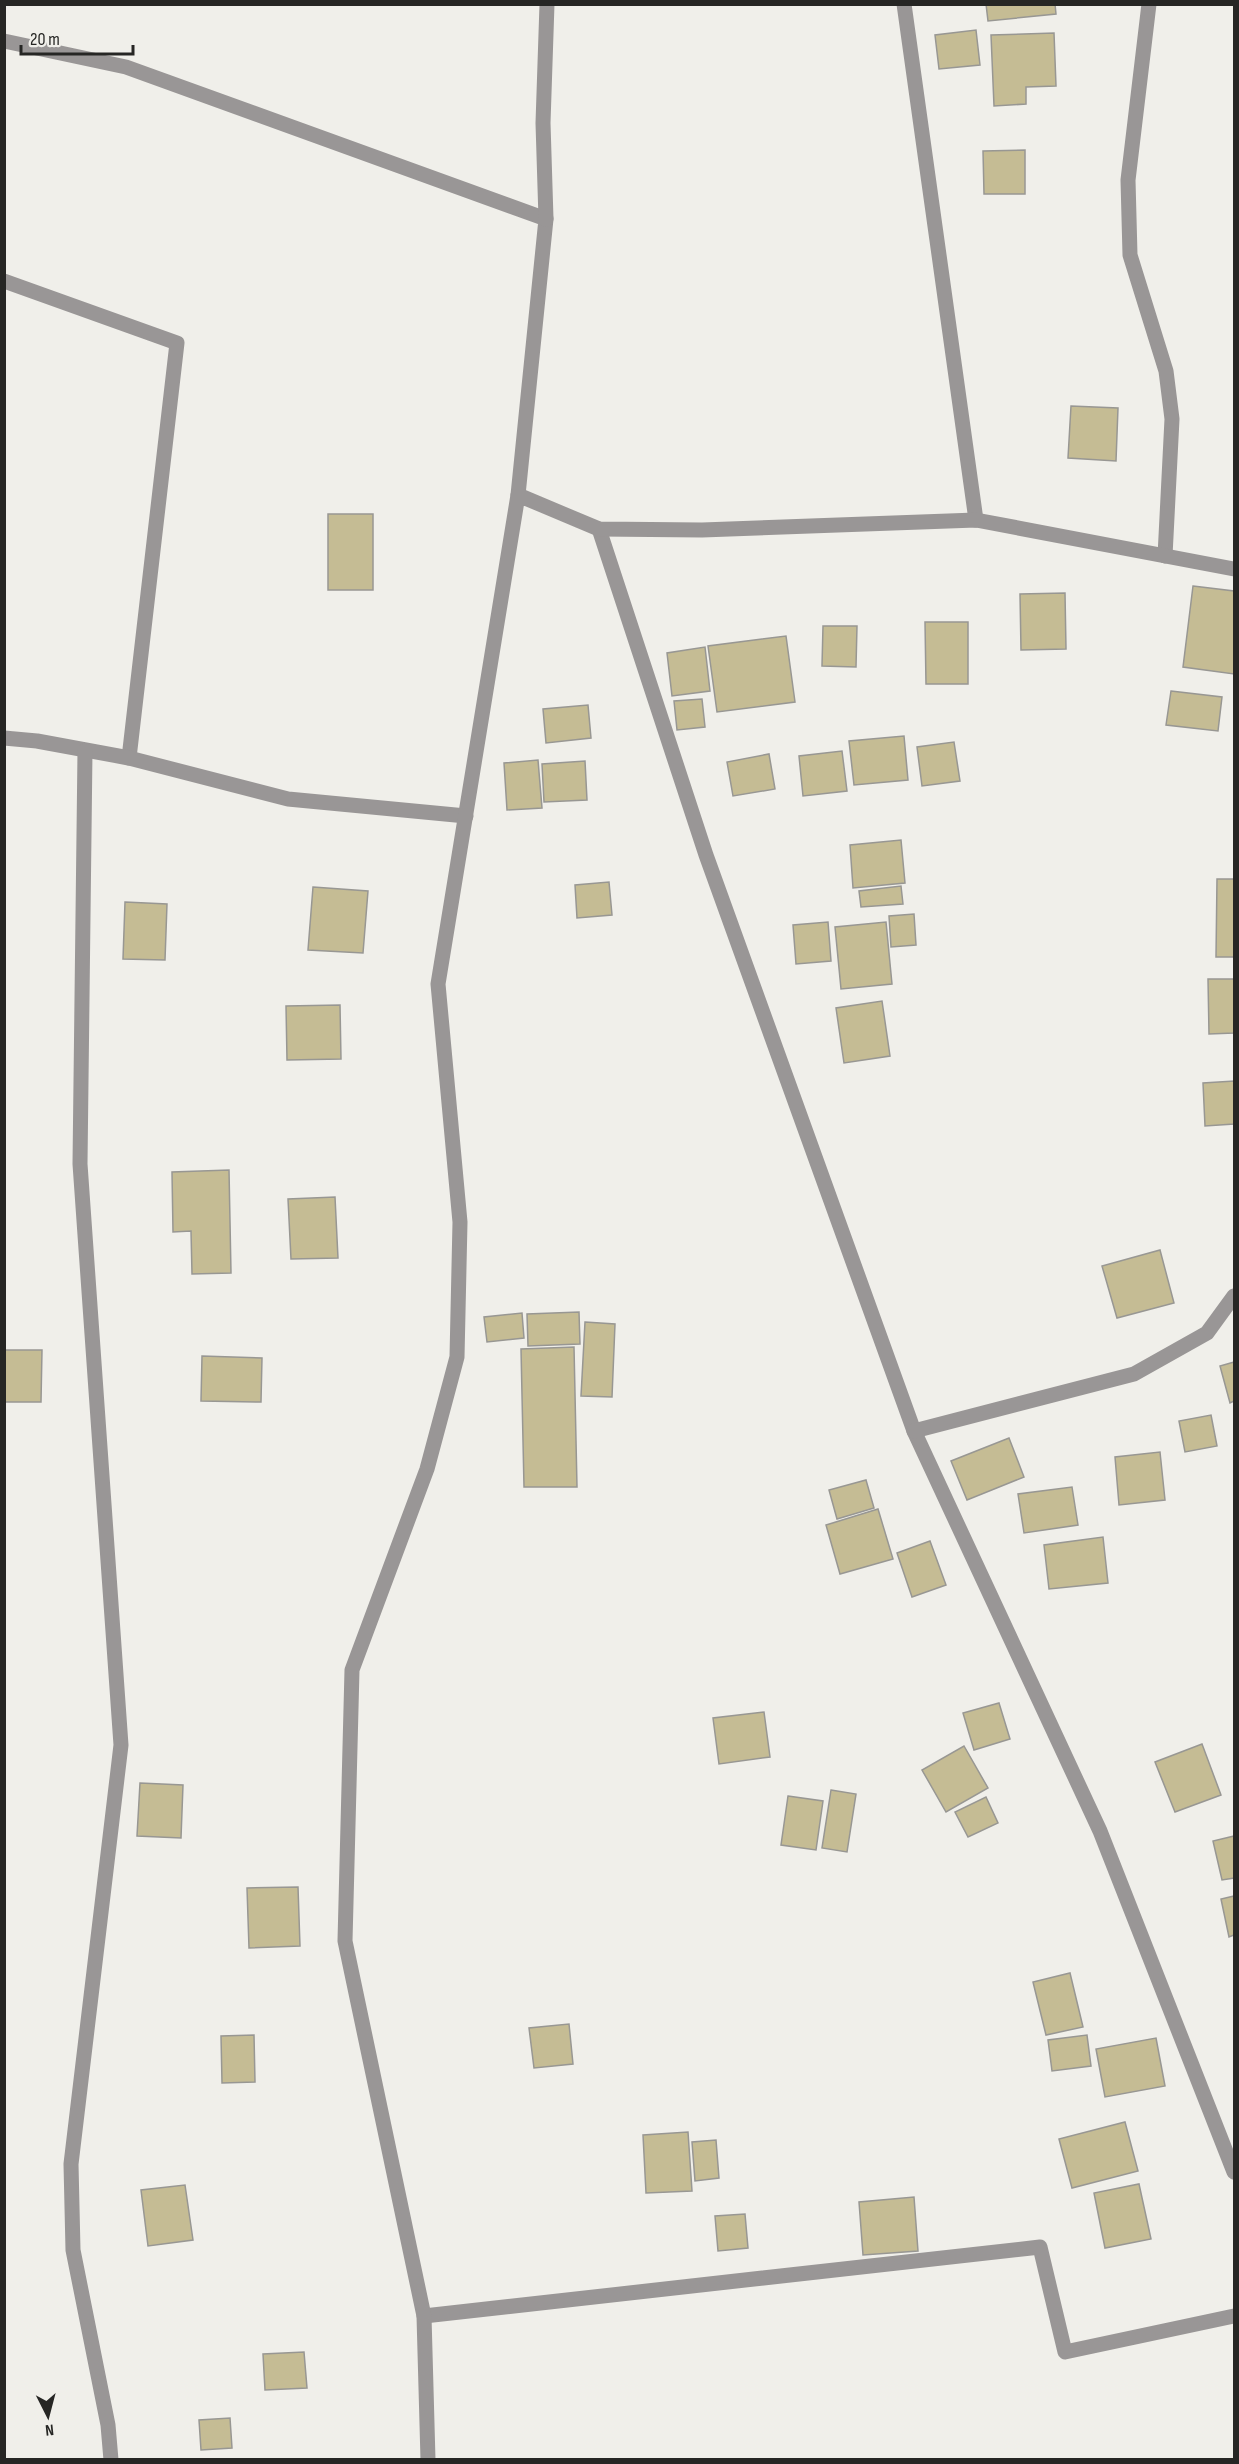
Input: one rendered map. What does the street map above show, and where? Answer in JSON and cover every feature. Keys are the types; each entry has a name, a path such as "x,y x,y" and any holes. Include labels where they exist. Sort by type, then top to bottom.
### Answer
{"street":[{"path":"428,2460 424,2316 345,1941 352,1670 427,1469 456,1357 460,1222 438,984 518,495 546,219 543,123 547,4"},
{"path":"904,4 976,520"},
{"path":"1149,4 1128,191 1130,255 1166,372 1172,419 1165,556"},
{"path":"4,41 126,67 546,219"},
{"path":"4,281 177,342 129,758"},
{"path":"518,495 599,529 702,530 976,520 1234,569"},
{"path":"599,529 706,855 914,1431 1100,1831 1234,2172"},
{"path":"4,738 37,741 129,758 288,799 465,816"},
{"path":"85,751 81,1164 121,1745 71,2164 74,2250 108,2426 111,2460"},
{"path":"914,1431 1134,1374 1207,1334 1234,1296"},
{"path":"424,2316 1040,2247 1065,2352 1234,2316"}],"building":[{"path":"986,4 1055,4 1056,14 988,21"},
{"path":"976,30 980,65 939,69 935,35"},
{"path":"1054,33 1056,86 1026,87 1026,104 994,106 991,35"},
{"path":"1025,150 1025,194 984,194 983,151"},
{"path":"1071,406 1118,408 1116,461 1068,458"},
{"path":"328,514 373,514 373,590 328,590"},
{"path":"1193,586 1234,591 1234,674 1183,667"},
{"path":"1065,593 1066,649 1021,650 1020,594"},
{"path":"925,622 968,622 968,684 926,684"},
{"path":"823,626 857,626 856,667 822,666"},
{"path":"786,636 795,702 717,712 708,646"},
{"path":"705,647 710,691 672,696 667,653"},
{"path":"1171,691 1222,697 1218,731 1166,725"},
{"path":"702,699 705,727 677,730 674,701"},
{"path":"588,705 591,738 546,743 543,709"},
{"path":"904,736 908,780 854,785 849,741"},
{"path":"954,742 960,781 922,786 917,747"},
{"path":"842,751 847,791 803,796 799,756"},
{"path":"769,754 775,789 733,796 727,762"},
{"path":"538,760 542,808 507,810 504,763"},
{"path":"585,761 587,800 544,802 542,764"},
{"path":"901,840 905,883 853,888 850,845"},
{"path":"1217,879 1234,879 1234,957 1216,957"},
{"path":"609,882 612,915 577,918 575,885"},
{"path":"901,886 903,904 861,907 859,891"},
{"path":"313,887 368,891 363,953 308,950"},
{"path":"125,902 167,904 165,960 123,959"},
{"path":"914,914 916,945 891,947 889,916"},
{"path":"828,922 831,961 796,964 793,925"},
{"path":"886,922 892,984 841,989 835,927"},
{"path":"1208,979 1234,979 1234,1033 1209,1034"},
{"path":"882,1001 890,1056 844,1063 836,1008"},
{"path":"340,1005 341,1059 287,1060 286,1006"},
{"path":"1234,1081 1234,1124 1205,1126 1203,1083"},
{"path":"229,1170 231,1273 192,1274 191,1231 173,1232 172,1172"},
{"path":"335,1197 338,1258 291,1259 288,1199"},
{"path":"1160,1250 1174,1303 1117,1318 1102,1266"},
{"path":"579,1312 580,1344 528,1346 527,1314"},
{"path":"522,1313 524,1338 487,1342 484,1317"},
{"path":"585,1322 615,1324 612,1397 581,1396"},
{"path":"574,1347 577,1487 524,1487 521,1349"},
{"path":"4,1350 42,1350 41,1402 4,1402"},
{"path":"202,1356 262,1358 261,1402 201,1401"},
{"path":"1234,1362 1234,1401 1230,1403 1220,1366"},
{"path":"1211,1415 1217,1446 1185,1452 1179,1421"},
{"path":"1009,1438 1024,1477 967,1500 951,1461"},
{"path":"1160,1452 1165,1500 1119,1505 1115,1457"},
{"path":"866,1480 874,1508 837,1519 829,1490"},
{"path":"1072,1487 1078,1525 1024,1533 1018,1494"},
{"path":"878,1509 893,1559 840,1574 826,1525"},
{"path":"1103,1537 1108,1583 1049,1589 1044,1545"},
{"path":"930,1541 946,1585 912,1597 897,1553"},
{"path":"999,1703 1010,1739 974,1750 963,1713"},
{"path":"764,1712 770,1757 719,1764 713,1718"},
{"path":"1202,1744 1221,1795 1175,1812 1155,1762"},
{"path":"964,1746 988,1788 946,1812 922,1770"},
{"path":"140,1783 183,1785 181,1838 137,1836"},
{"path":"831,1790 856,1794 847,1852 822,1848"},
{"path":"788,1796 823,1801 816,1850 781,1845"},
{"path":"986,1797 998,1823 968,1837 955,1812"},
{"path":"1234,1836 1234,1878 1222,1880 1213,1841"},
{"path":"298,1887 300,1946 249,1948 247,1888"},
{"path":"1234,1896 1234,1935 1229,1937 1221,1899"},
{"path":"1070,1973 1083,2027 1046,2035 1033,1982"},
{"path":"569,2024 573,2064 534,2068 529,2028"},
{"path":"254,2035 255,2082 222,2083 221,2036"},
{"path":"1087,2035 1091,2066 1052,2071 1048,2040"},
{"path":"1156,2038 1165,2086 1105,2097 1096,2049"},
{"path":"1125,2122 1138,2171 1072,2188 1059,2139"},
{"path":"688,2132 692,2191 646,2193 643,2135"},
{"path":"716,2140 719,2178 695,2181 692,2142"},
{"path":"1139,2184 1151,2239 1105,2248 1094,2193"},
{"path":"185,2185 193,2240 148,2246 141,2190"},
{"path":"914,2197 918,2251 863,2255 859,2202"},
{"path":"745,2214 748,2248 718,2251 715,2216"},
{"path":"304,2352 307,2388 265,2390 263,2354"},
{"path":"230,2418 232,2448 201,2450 199,2420"}]}
